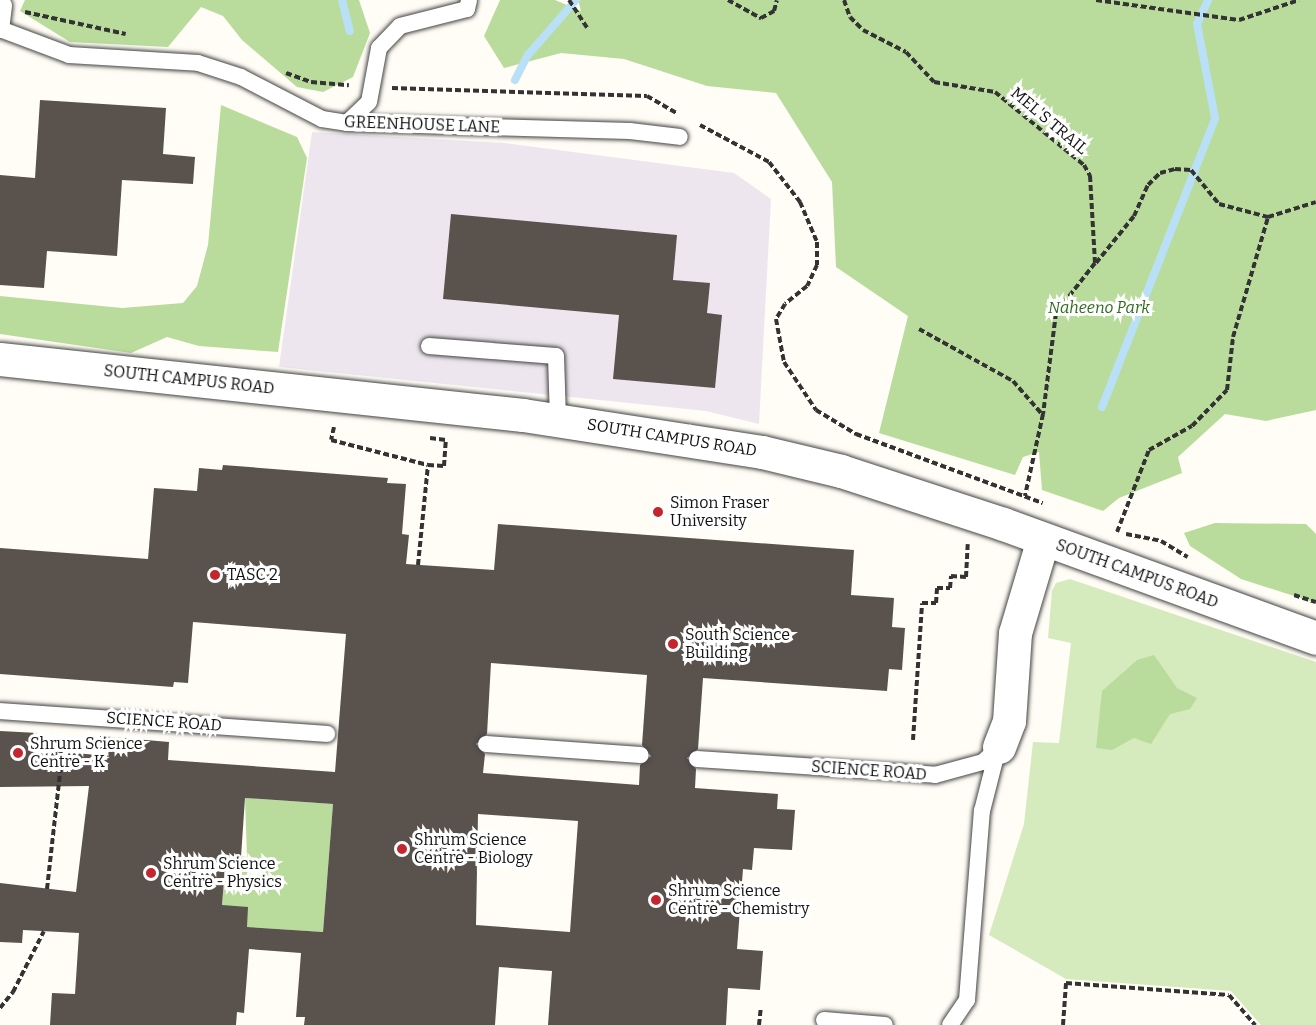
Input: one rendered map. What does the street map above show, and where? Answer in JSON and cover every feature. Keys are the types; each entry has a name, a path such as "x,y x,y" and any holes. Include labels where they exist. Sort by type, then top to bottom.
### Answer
{"street":[{"name":"SOUTH CAMPUS ROAD","path":"0,359 558,420 762,452 830,469 1043,539 1316,638"},
{"path":"999,747 1009,721 1015,633 1043,539"}],"lane":[{"path":"347,123 369,102 379,48 400,26 467,9 468,0"},
{"path":"1,29 4,5"},
{"name":"GREENHOUSE LANE","path":"1,29 69,55 198,63 241,77 322,119 347,123 680,137"},
{"path":"429,346 556,356 558,420"},
{"name":"SCIENCE ROAD","path":"0,711 327,734"},
{"path":"486,744 641,755"},
{"path":"950,1025 967,1000 982,811 999,747"},
{"name":"SCIENCE ROAD","path":"697,759 934,775 983,762 999,747"},
{"path":"824,1020 885,1025"}],"path":[{"path":"569,0 587,28"},
{"path":"728,0 761,18 774,11 777,0"},
{"name":"MEL'S TRAIL","path":"844,0 850,17 863,30 906,52 934,82 995,92 1084,165 1090,176 1095,263"},
{"path":"1096,0 1239,20 1268,14 1299,0"},
{"path":"4,5 92,30 139,35"},
{"path":"280,71 311,82 372,87 647,96 682,116"},
{"path":"691,122 732,138 769,162 800,202 817,242 818,265 807,286 779,311 777,330 784,362 816,410 856,434 1046,504"},
{"path":"1025,496 1043,414 1056,313 1134,216 1148,185 1160,173 1175,169 1191,170 1219,204 1268,217 1316,202"},
{"path":"1117,532 1149,450 1192,426 1227,390 1233,337 1268,217"},
{"path":"919,329 1013,381 1043,414"},
{"path":"334,427 331,440 428,465 444,466 446,440"},
{"path":"418,566 428,465"},
{"path":"1107,528 1161,541 1200,561"},
{"path":"913,740 922,603 936,603 937,588 950,588 951,576 966,577 968,534"},
{"path":"1284,591 1316,602"},
{"path":"47,889 63,766"},
{"path":"0,1008 13,992 44,931"},
{"path":"1063,1025 1065,983 1229,995 1255,1025"},
{"path":"759,1025 761,1007"}],"shaded area":[{"path":"312,132 504,143 734,173 771,199 759,424 706,411 279,367"}],"green space":[{"path":"25,0 359,0 370,33 353,77 323,92 297,87 242,40 223,16 201,7 168,47 70,42 20,11"},
{"name":"Naheeno Park","path":"500,0 555,0 581,11 578,0 1316,0 1316,410 1266,421 1225,414 1178,457 1182,473 1119,498 1103,511 1042,490 1039,452 1023,457 1015,475 879,433 908,316 836,267 832,182 776,93 707,86 624,59 561,53 504,68 484,36"},
{"path":"221,105 297,137 307,158 278,352 199,346 167,337 131,353 0,334 0,296 122,308 183,303 197,286 208,245"},
{"path":"1215,523 1306,524 1316,534 1316,603 1241,579 1190,546 1184,533"},
{"path":"1070,579 1316,662 1316,1025 1261,1025 1231,991 1066,979 989,935 1024,824 1033,742 1059,743 1071,643 1048,638 1052,591 1056,583"},
{"path":"1154,655 1177,688 1197,698 1190,709 1170,714 1151,744 1134,738 1112,750 1096,748 1102,691 1137,660"},
{"path":"245,798 333,804 323,932 247,927 222,905 226,855 247,857"}],"building":[{"path":"40,100 166,108 163,154 195,157 193,184 122,180 117,256 47,251 44,288 0,285 0,175 35,178"},
{"path":"451,214 677,235 673,280 710,283 707,313 722,315 715,388 613,379 619,315 443,299"},
{"path":"223,465 388,478 387,483 406,484 402,534 409,535 406,564 494,570 498,524 854,550 851,595 894,598 892,627 905,628 902,670 889,669 887,691 703,678 698,749 687,758 696,769 695,788 778,794 777,809 795,810 792,850 754,848 752,870 743,869 737,949 763,951 760,990 728,988 726,1025 548,1025 552,971 499,967 495,1025 304,1025 305,1017 296,1017 301,953 249,949 244,1013 237,1012 236,1025 50,1025 52,993 75,994 79,933 23,930 22,943 0,942 0,883 76,892 89,786 0,787 0,731 38,733 37,750 98,755 100,736 169,742 168,760 335,772 346,634 193,622 188,683 174,682 173,687 0,674 0,548 148,559 154,488 197,491 199,468 222,470","holes":["491,663 647,675 642,745 651,756 640,765 639,785 483,773 485,754 476,744 487,734","245,798 333,804 323,932 247,927 248,907 222,905 226,855 241,857","478,814 578,821 570,932 476,925"]}],"waterway":[{"path":"342,0 350,31"},
{"path":"515,80 528,55 576,0"},
{"path":"1102,407 1215,118 1197,24 1208,0"}],"place":[{"name":"Simon Fraser University","path":"658,512"},
{"name":"TASC 2","path":"215,575"},
{"name":"South Science Building","path":"673,644"},
{"name":"Shrum Science Centre - K","path":"18,753"},
{"name":"Shrum Science Centre - Biology","path":"402,849"},
{"name":"Shrum Science Centre - Physics","path":"151,873"},
{"name":"Shrum Science Centre - Chemistry","path":"656,900"}]}
